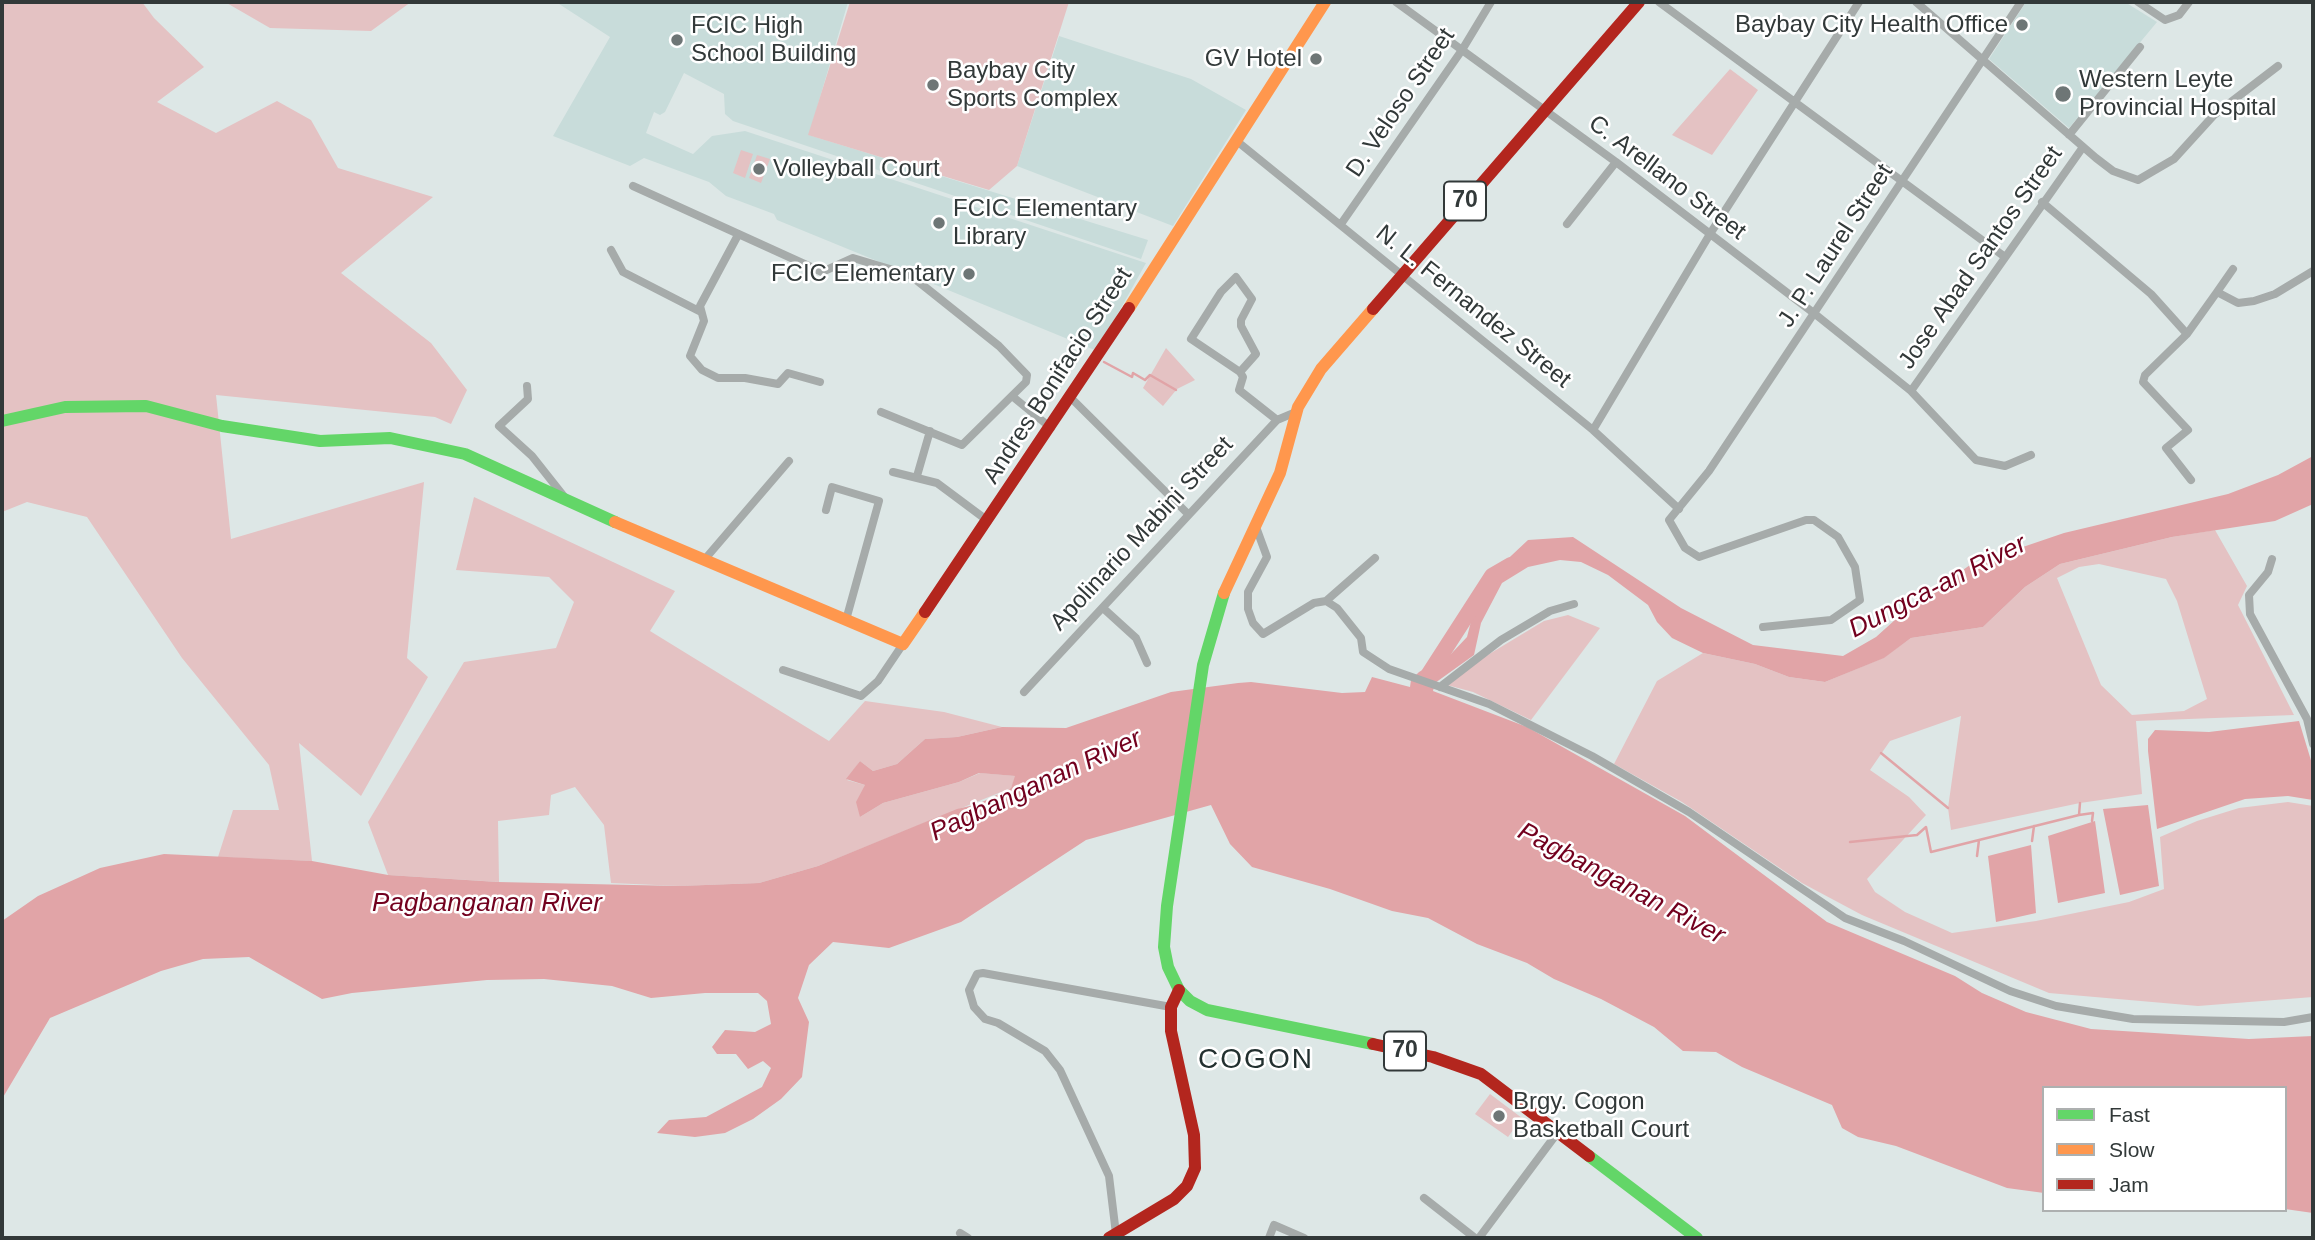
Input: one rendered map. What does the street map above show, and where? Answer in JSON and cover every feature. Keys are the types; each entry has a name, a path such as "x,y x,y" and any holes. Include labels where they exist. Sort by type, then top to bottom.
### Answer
{"street":[{"name":"Andres Bonifacio Street","path":"783,670 861,696 878,681 1071,398 1238,142 1325,2"},
{"name":"C. Arellano Street","path":"1396,2 1616,162 1815,314 1911,391 1976,460 2005,466 2031,455"},
{"name":"D. Veloso Street","path":"1341,224 1462,50 1491,2"},
{"name":"70","path":"1639,2 1321,369 1297,409 1280,473 1220,601 1203,664 1164,947 1168,967 1179,990 1190,1001 1206,1010 1433,1057 1467,1068 1494,1082 1698,1238"},
{"path":"1660,2 2005,257"},
{"path":"1593,430 1710,234 1859,2"},
{"path":"1916,2 2083,147 2113,171 2138,180 2174,159 2214,115 2278,66"},
{"name":"J. P. Laurel Street","path":"1679,509 1709,471 1815,314 2021,2"},
{"path":"2138,2 2165,20 2179,15 2189,2"},
{"path":"2069,135 2140,47"},
{"name":"N. L. Fernandez Street","path":"1238,142 1593,430 1679,509"},
{"name":"Jose Abad Santos Street","path":"1911,391 2083,147"},
{"path":"1567,224 1616,162"},
{"path":"633,186 822,272 853,258 915,278 1026,372 1026,382 962,445 881,412"},
{"path":"2042,202 2151,294 2187,334"},
{"path":"699,311 738,235"},
{"path":"611,250 623,272 699,311 704,321 689,353 707,373 718,378 745,378 778,384 788,373 820,382"},
{"path":"2191,480 2166,448 2188,430 2143,382 2145,375 2187,334 2234,269"},
{"path":"2217,292 2238,303 2254,301 2275,294 2313,271"},
{"path":"1240,372 1256,354 1241,320 1252,299 1236,277 1221,292 1191,339 1240,372 1243,377 1238,390 1277,420"},
{"path":"527,386 528,399 499,426 532,456 568,501"},
{"path":"1012,396 1051,428"},
{"path":"1071,398 1188,514"},
{"path":"2,421 65,407 111,404 146,406 222,426 320,441 390,439 465,454 568,501 903,644"},
{"name":"Apolinario Mabini Street","path":"1024,692 1277,420 1297,409"},
{"path":"917,476 930,431"},
{"path":"705,559 789,461"},
{"path":"893,472 937,483 988,521"},
{"path":"826,510 832,487 879,500 846,620"},
{"path":"1679,509 1669,520 1671,526 1685,548 1699,556 1806,520 1822,525 1847,548 1861,593 1860,600 1854,607 1830,620 1763,627"},
{"path":"1256,527 1267,557 1248,592 1248,609 1253,623 1263,634 1314,603 1326,601 1375,558"},
{"path":"2272,559 2268,572 2249,595 2249,614 2307,719 2313,744"},
{"path":"1326,601 1337,608 1360,638 1363,652 1408,677 1542,728 1651,788 1845,918 1904,941 2010,991 2056,1006 2133,1019 2284,1022 2313,1017"},
{"path":"1438,687 1501,640 1549,611 1574,604"},
{"path":"1103,608 1136,638 1147,663"},
{"path":"1171,1007 983,973 977,974 969,990 974,1007 985,1019 998,1023 1045,1051 1060,1070 1109,1176 1112,1236 1174,1199 1187,1186 1195,1168 1194,1135 1171,1031 1171,1007 1179,990"},
{"path":"1424,1198 1477,1238 1558,1132"},
{"path":"1269,1238 1274,1225 1304,1238"},
{"path":"960,1233 968,1238"}],"shaded area":[{"path":"2,2 142,2 154,18 204,67 157,102 216,133 277,101 311,120 338,168 433,197 341,273 431,343 467,390 451,424 435,417 216,395 231,539 424,482 407,658 428,677 361,796 299,743 312,861 218,857 233,810 279,810 269,765 182,658 87,517 27,502 2,512"},
{"path":"225,2 411,2 371,31 270,28"},
{"path":"556,2 848,2 809,135 1148,240 1141,259 733,121 725,114 724,94 684,73 665,112 660,115 654,112 646,133 693,154 712,136 745,131 1146,263 1097,351 777,220 774,214 726,196 709,182 644,158 630,166 553,136 610,37"},
{"name":"Baybay City Sports Complex","path":"850,2 1069,2 1017,166 989,190 808,135"},
{"name":"Western Leyte Provincial Hospital","path":"2026,2 2125,2 2157,22 2069,128 1989,59"},
{"path":"1059,36 1191,79 1246,110 1173,226 1017,166"},
{"path":"1730,69 1758,90 1712,155 1672,135"},
{"name":"Volleyball Court","path":"741,150 753,154 745,178 733,173"},
{"name":"Volleyball Court","path":"757,155 770,159 761,183 749,178"},
{"path":"1166,348 1195,380 1177,389 1163,406 1143,388"},
{"path":"474,497 675,591 650,631 829,741 865,701 944,712 1002,727 957,737 925,739 897,764 873,771 860,761 847,780 865,785 860,817 883,803 959,782 980,773 1016,776 1011,788 818,866 759,883 679,886 611,883 604,825 575,787 551,795 549,815 498,821 499,882 388,875 368,822 464,662 556,648 574,602 549,577 456,570"},
{"path":"2215,530 2247,586 2238,605 2294,715 2136,721 2142,794 2080,803 1951,830 1948,808 1961,716 1890,741 1870,770 1909,797 1926,815 1867,879 1875,892 1905,912 1952,933 2036,921 2129,902 2164,889 2160,837 2197,821 2239,808 2288,802 2313,806 2313,997 2198,1006 2049,993 1862,915 1802,883 1682,802 1614,764 1657,681 1703,653 1755,664 1789,677 1825,682 1883,658 1911,638 1983,627 2025,587 2060,564 2172,537","holes":["2099,564 2166,579 2177,601 2207,699 2184,711 2132,715 2101,685 2057,578 2079,567"]},
{"path":"1568,615 1600,628 1531,720 1473,692 1447,685 1481,659 1544,621"},
{"name":"Brgy. Cogon Basketball Court","path":"1490,1094 1522,1118 1508,1137 1475,1114"}],"water":[{"name":"Pagbanganan River","path":"2313,456 2313,504 2275,521 2172,537 2060,564 2025,587 1983,627 1911,638 1884,658 1825,682 1789,677 1755,664 1703,653 1672,638 1657,622 1648,605 1608,575 1581,562 1560,560 1528,567 1502,583 1481,623 1474,655 1435,683 1433,691 1527,727 1685,816 1827,922 1955,976 1982,993 2026,1012 2091,1029 2249,1039 2313,1036 2313,1213 2287,1209 2287,1086 2042,1086 2042,1193 2007,1188 1896,1146 1858,1137 1842,1128 1832,1105 1742,1067 1716,1052 1683,1051 1654,1027 1601,999 1554,979 1527,963 1477,944 1428,918 1392,911 1330,889 1252,867 1230,844 1211,805 1086,840 961,922 889,948 833,942 809,965 798,998 809,1022 802,1077 781,1099 753,1119 725,1133 695,1137 657,1133 669,1120 706,1117 762,1087 771,1068 763,1061 748,1069 736,1054 717,1054 712,1047 725,1030 755,1032 771,1024 767,1001 758,993 705,993 651,998 612,986 544,979 487,980 352,993 322,999 249,957 203,959 161,971 50,1018 2,1099 2,921 38,896 100,868 164,854 312,861 388,875 498,882 679,886 759,883 818,866 957,809 978,804 1011,788 1015,776 979,773 959,782 883,803 860,817 856,802 865,785 846,779 860,761 873,771 897,764 925,739 957,737 1002,727 1066,728 1171,692 1238,683 1251,682 1342,693 1365,692 1372,677 1410,687 1411,680 1419,672 1451,654 1467,637 1475,606 1496,570 1528,540 1573,537 1681,608 1753,645 1843,656 1876,637 1906,610 1970,565 2064,533 2228,494 2278,475"},
{"path":"2299,721 2313,767 2313,800 2288,796 2245,799 2157,829 2148,751 2148,739 2155,730 2209,732"},
{"path":"2148,805 2159,886 2120,895 2103,809"},
{"path":"2095,821 2105,893 2058,903 2048,836"},
{"path":"2031,845 2036,913 1996,922 1988,856"}],"waterway":[{"path":"1104,362 1132,377 1133,373 1145,380 1150,375 1176,390"},
{"name":"Dungca-an River","path":"1425,680 1492,576 1511,565"},
{"path":"1881,753 1948,808"},
{"path":"1850,842 1917,835 1926,827 1931,852 2079,815 2080,803"},
{"path":"2079,815 2093,813 2092,821"},
{"path":"2032,841 2034,826"},
{"path":"1977,856 1979,840"}],"traffic: fast":[{"path":"2,421 65,407 146,406 222,426 320,441 390,438 465,454 615,522"},
{"path":"1224,593 1203,665 1167,906 1164,947 1168,967 1179,990 1190,1001 1207,1010 1373,1044"},
{"path":"1589,1156 1697,1238"}],"traffic: slow":[{"path":"1129,308 1325,2"},
{"path":"1224,593 1280,473 1298,407 1321,369 1373,309"},
{"path":"615,522 903,644 925,612"}],"traffic: jam":[{"path":"1373,309 1639,2"},
{"path":"925,612 1129,308"},
{"path":"1109,1238 1174,1199 1187,1186 1195,1168 1194,1135 1171,1031 1171,1007 1179,990"},
{"path":"1373,1044 1433,1057 1481,1074 1589,1156"}],"place":[{"name":"Baybay City Health Office","path":"2022,25"},
{"name":"FCIC High School Building","path":"677,40"},
{"name":"GV Hotel","path":"1316,59"},
{"name":"Baybay City Sports Complex","path":"933,85"},
{"name":"Western Leyte Provincial Hospital","path":"2063,94"},
{"name":"Volleyball Court","path":"759,169"},
{"name":"FCIC Elementary Library","path":"939,223"},
{"name":"FCIC Elementary","path":"969,274"},
{"name":"Brgy. Cogon Basketball Court","path":"1499,1116"}],"district":[{"name":"COGON","path":"1256,1060"}]}
